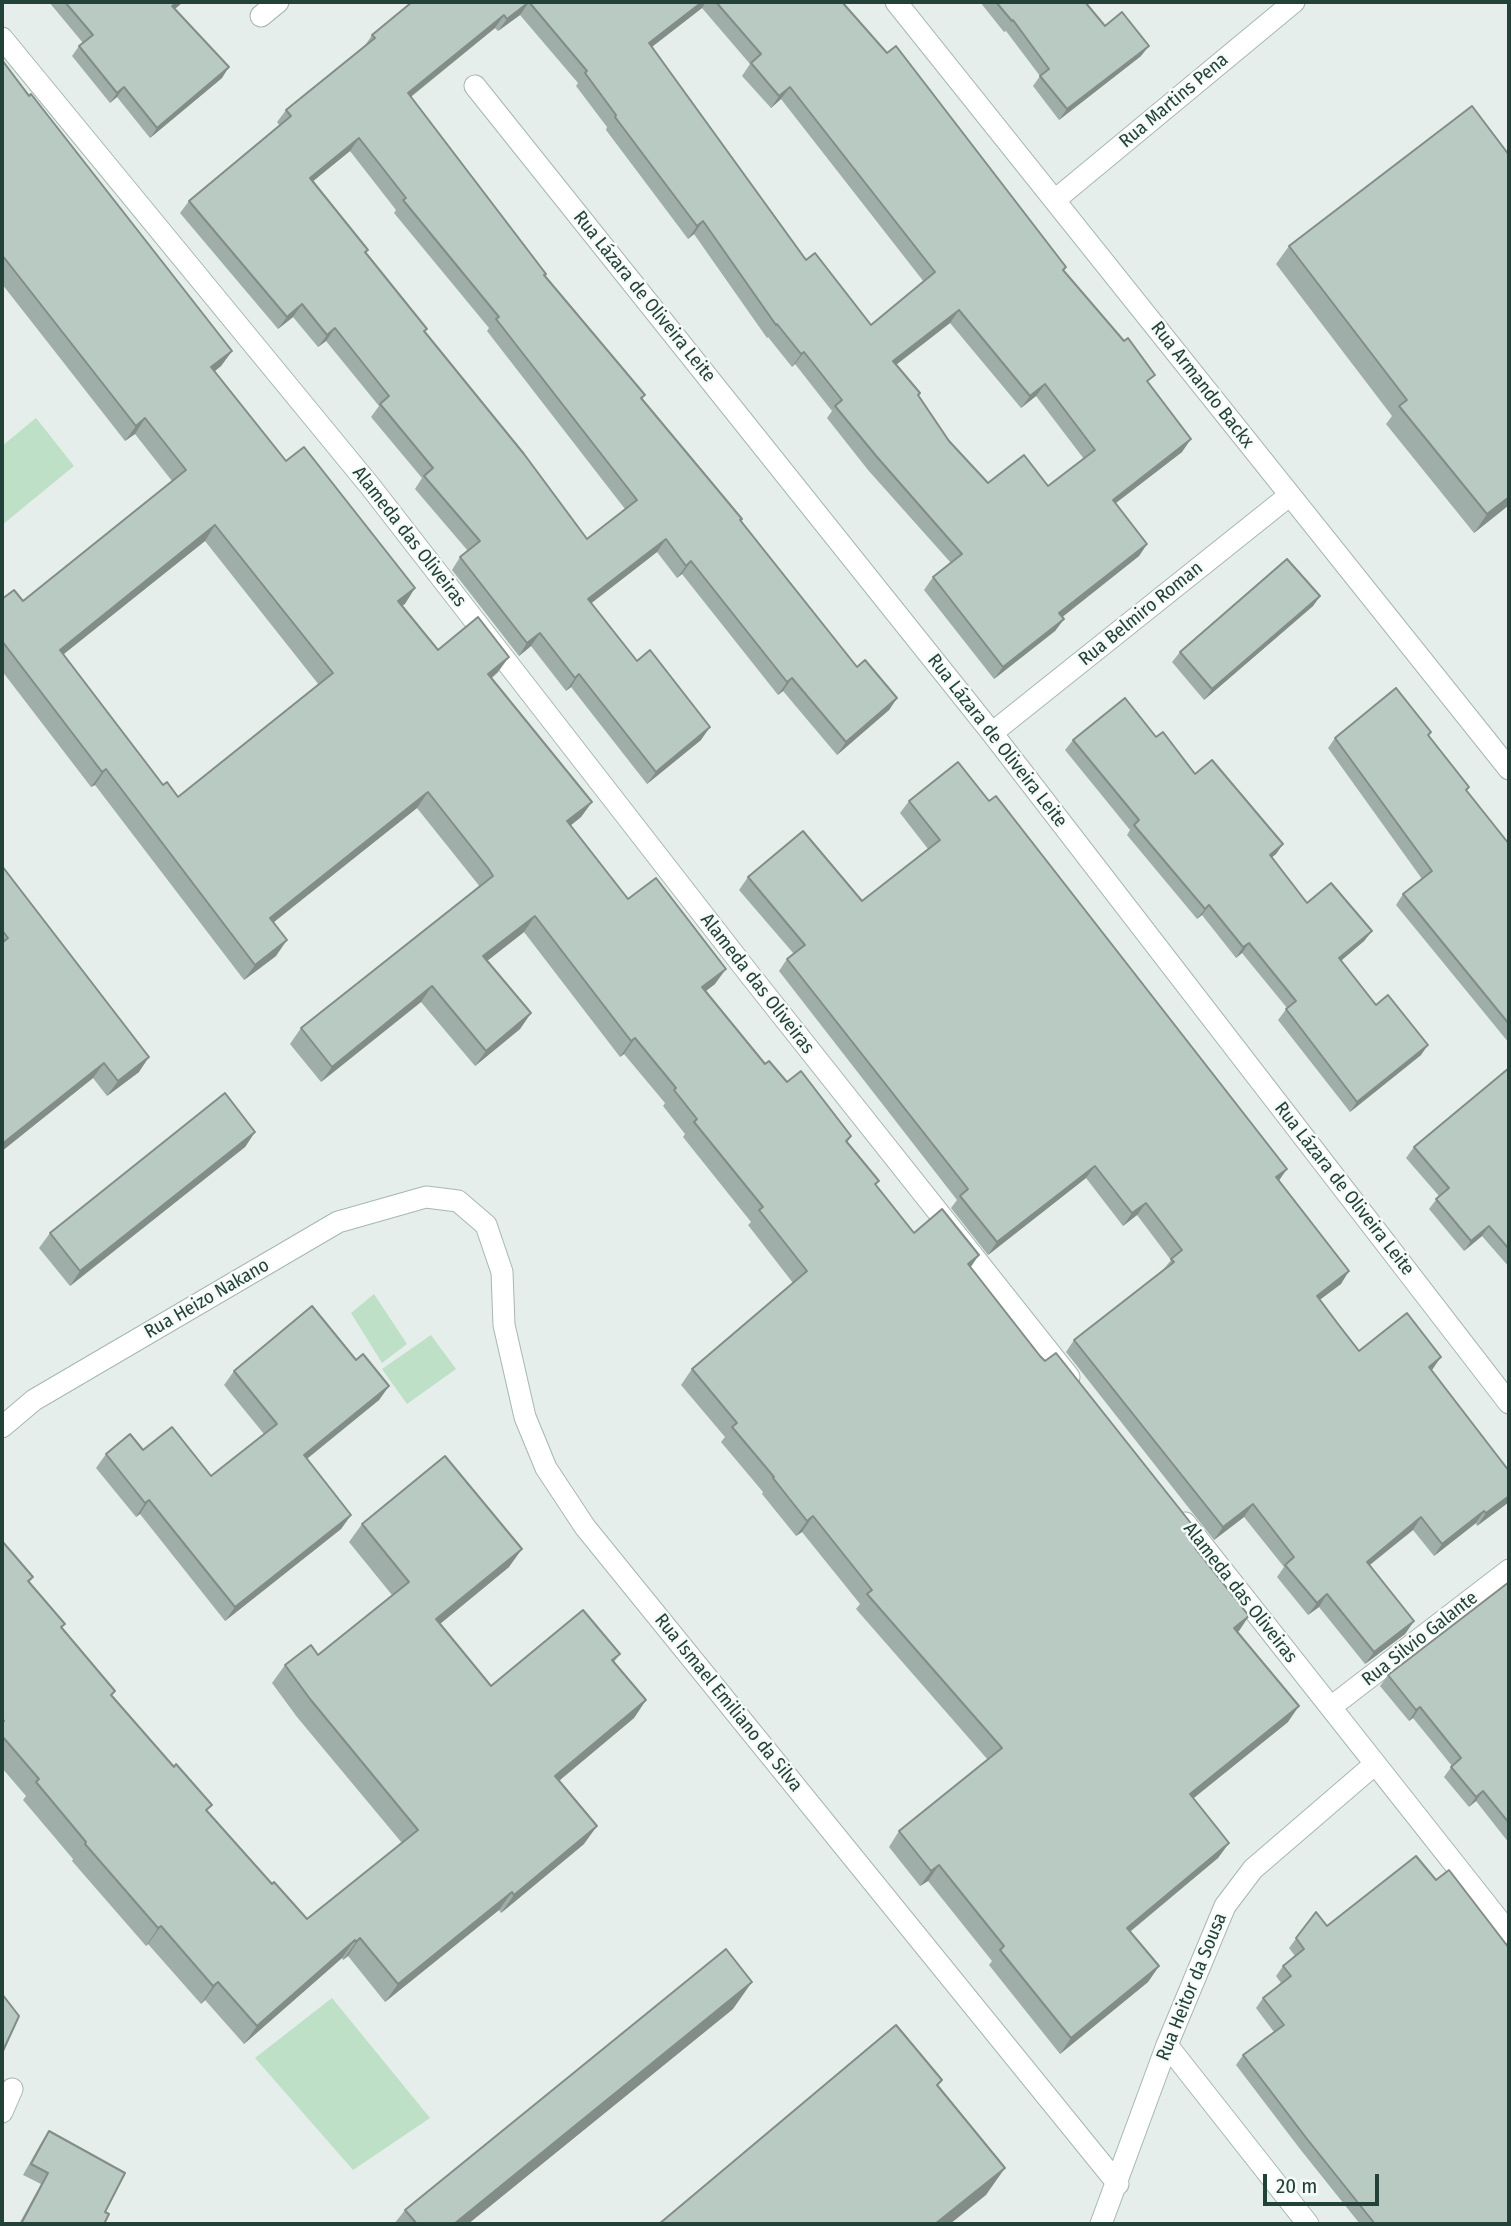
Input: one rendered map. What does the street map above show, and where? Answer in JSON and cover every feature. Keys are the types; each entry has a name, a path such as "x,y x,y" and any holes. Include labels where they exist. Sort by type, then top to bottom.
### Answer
{"street":[{"path":"261,16 278,2"},
{"name":"Rua Armando Backx","path":"896,2 1509,769"},
{"name":"Rua Martins Pena","path":"1055,200 1294,2"},
{"name":"Alameda das Oliveiras","path":"2,38 370,486 750,975 1079,1390"},
{"name":"Rua Lázara de Oliveira Leite","path":"475,86 992,733 1509,1403"},
{"name":"Rua Belmiro Roman","path":"992,733 1290,495"},
{"name":"Rua Heizo Nakano","path":"2,1427 34,1400 338,1222 426,1197"},
{"name":"Rua Ismael Emiliano da Silva","path":"426,1197 458,1201 486,1225 502,1272 504,1325 525,1418 546,1468 585,1527 1118,2184"},
{"name":"Alameda das Oliveiras","path":"1175,1511 1509,1933"},
{"name":"Rua Silvio Galante","path":"1331,1707 1509,1570"},
{"name":"Rua Heitor da Sousa","path":"1101,2224 1118,2184 1167,2045 1225,1906 1253,1869 1376,1763"},
{"path":"1167,2045 1308,2224"},
{"path":"2,2112 12,2090"}],"green space":[{"path":"36,418 74,466 2,525 2,446"},
{"path":"374,1294 407,1344 382,1363 351,1313"},
{"path":"431,1335 456,1369 407,1404 382,1369"},
{"path":"332,1998 430,2118 353,2170 255,2058"}],"building":[{"path":"65,2 178,2 172,6 229,67 157,128 124,87 117,93 79,46 93,35"},
{"path":"412,2 529,2 507,19 504,15 408,93 546,274 544,275 645,395 641,398 742,519 740,520 857,667 865,660 897,698 846,742 792,678 787,682 691,561 686,566 666,539 588,599 637,661 650,650 710,727 656,772 579,674 575,678 540,633 527,643 460,557 480,541 424,476 433,468 380,404 389,396 335,328 327,335 302,304 287,317 189,201 291,116 286,110 375,38 372,35","holes":["359,138 406,198 403,200 499,317 496,319 637,500 587,539 524,454 424,331 427,329 310,178"]},
{"path":"529,2 702,2 649,43 806,260 815,253 871,325 935,272 790,87 779,96 751,63 761,54 716,2 842,2 887,53 896,46 1066,267 1063,270 1124,341 1128,338 1155,375 1147,381 1191,439 1113,500 1147,544 1059,613 1064,619 1003,667 933,577 962,554 835,406 842,400 804,352 801,354 776,325 703,221 697,226 615,117 585,73 587,71","holes":["959,310 1030,396 1045,384 1095,450 1048,486 1024,455 988,483 949,441 918,395 920,393 893,361"]},
{"path":"996,2 1085,2 1105,26 1122,12 1149,46 1067,109 1040,76 1049,69 1013,20"},
{"path":"2,60 232,351 211,367 286,461 304,447 415,588 398,601 438,650 478,617 509,657 488,674 592,802 567,821 628,899 656,878 726,969 702,987 765,1064 769,1061 787,1082 801,1071 851,1136 846,1141 879,1181 875,1184 914,1233 942,1209 979,1255 968,1264 1040,1356 1045,1361 1056,1353 1205,1541 1195,1548 1249,1616 1234,1628 1299,1706 1190,1794 1229,1843 1127,1928 1159,1966 1071,2038 1000,1950 1004,1946 939,1865 931,1871 899,1831 1002,1748 867,1594 872,1590 813,1516 807,1521 732,1427 737,1423 692,1369 807,1271 759,1210 763,1207 694,1122 697,1119 674,1090 676,1088 635,1038 631,1041 535,916 483,956 531,1013 486,1051 432,986 332,1067 301,1028 493,876 488,868 428,792 270,918 287,940 255,965 106,769 102,772 2,641 2,599 14,590 23,601 186,470 145,418 136,426 2,255","holes":["215,525 333,673 178,797 167,782 163,785 60,650"]},
{"path":"1472,106 1509,155 1509,497 1487,514 1399,406 1407,400 1289,246"},
{"path":"1287,559 1320,596 1212,689 1180,652"},
{"path":"1396,688 1431,732 1428,735 1469,787 1466,790 1509,844 1509,1024 1403,894 1432,871 1335,738"},
{"path":"1125,698 1156,737 1163,732 1195,774 1212,760 1283,844 1270,855 1307,903 1331,883 1372,931 1339,958 1376,1005 1388,995 1428,1045 1357,1102 1286,1009 1296,1001 1249,943 1243,947 1209,905 1205,909 1134,825 1139,820 1073,740"},
{"path":"958,762 989,801 996,796 1287,1169 1276,1177 1349,1271 1317,1296 1338,1324 1359,1351 1407,1313 1441,1357 1429,1367 1509,1471 1509,1496 1486,1513 1484,1511 1442,1544 1421,1517 1367,1562 1414,1621 1374,1652 1327,1594 1317,1603 1285,1565 1294,1557 1253,1504 1223,1527 1074,1340 1174,1262 1171,1259 1182,1250 1146,1203 1132,1213 1095,1166 997,1242 960,1196 968,1189 787,959 805,945 748,877 803,831 862,901 940,840 909,801"},
{"path":"2,866 149,1057 118,1081 104,1063 2,1144 2,943 8,938 2,930"},
{"path":"1509,1068 1509,1249 1489,1226 1471,1241 1436,1199 1449,1188 1414,1147"},
{"path":"225,1093 255,1132 80,1271 50,1233"},
{"path":"312,1306 356,1360 363,1354 389,1386 304,1455 351,1515 235,1607 149,1500 145,1503 106,1454 130,1434 143,1450 172,1427 211,1476 277,1424 234,1371"},
{"path":"445,1456 522,1549 436,1619 491,1686 583,1610 620,1654 612,1660 646,1700 555,1776 597,1826 514,1895 512,1892 398,1984 360,1938 257,2026 218,1982 213,1986 161,1926 158,1928 85,1844 36,1782 39,1779 2,1736 2,1541 33,1577 28,1581 65,1624 61,1627 115,1691 111,1695 174,1767 176,1764 212,1805 206,1810 307,1919 418,1830 285,1665 311,1645 318,1655 409,1582 362,1524"},
{"path":"1509,1582 1509,1823 1483,1791 1476,1797 1451,1767 1461,1758 1420,1707 1416,1710 1388,1675"},
{"path":"1416,1856 1436,1880 1449,1870 1509,1948 1509,2224 1375,2224 1243,2055 1284,2025 1263,1998 1291,1976 1283,1966 1304,1949 1296,1938 1316,1912 1327,1926"},
{"path":"726,1949 752,1982 454,2224 417,2224 405,2210"},
{"path":"2,1994 19,2016 2,2053"},
{"path":"896,2025 942,2080 937,2085 1005,2168 935,2224 659,2224"},
{"path":"49,2131 125,2173 105,2212 109,2214 104,2224 21,2224 48,2173 31,2164"}]}
